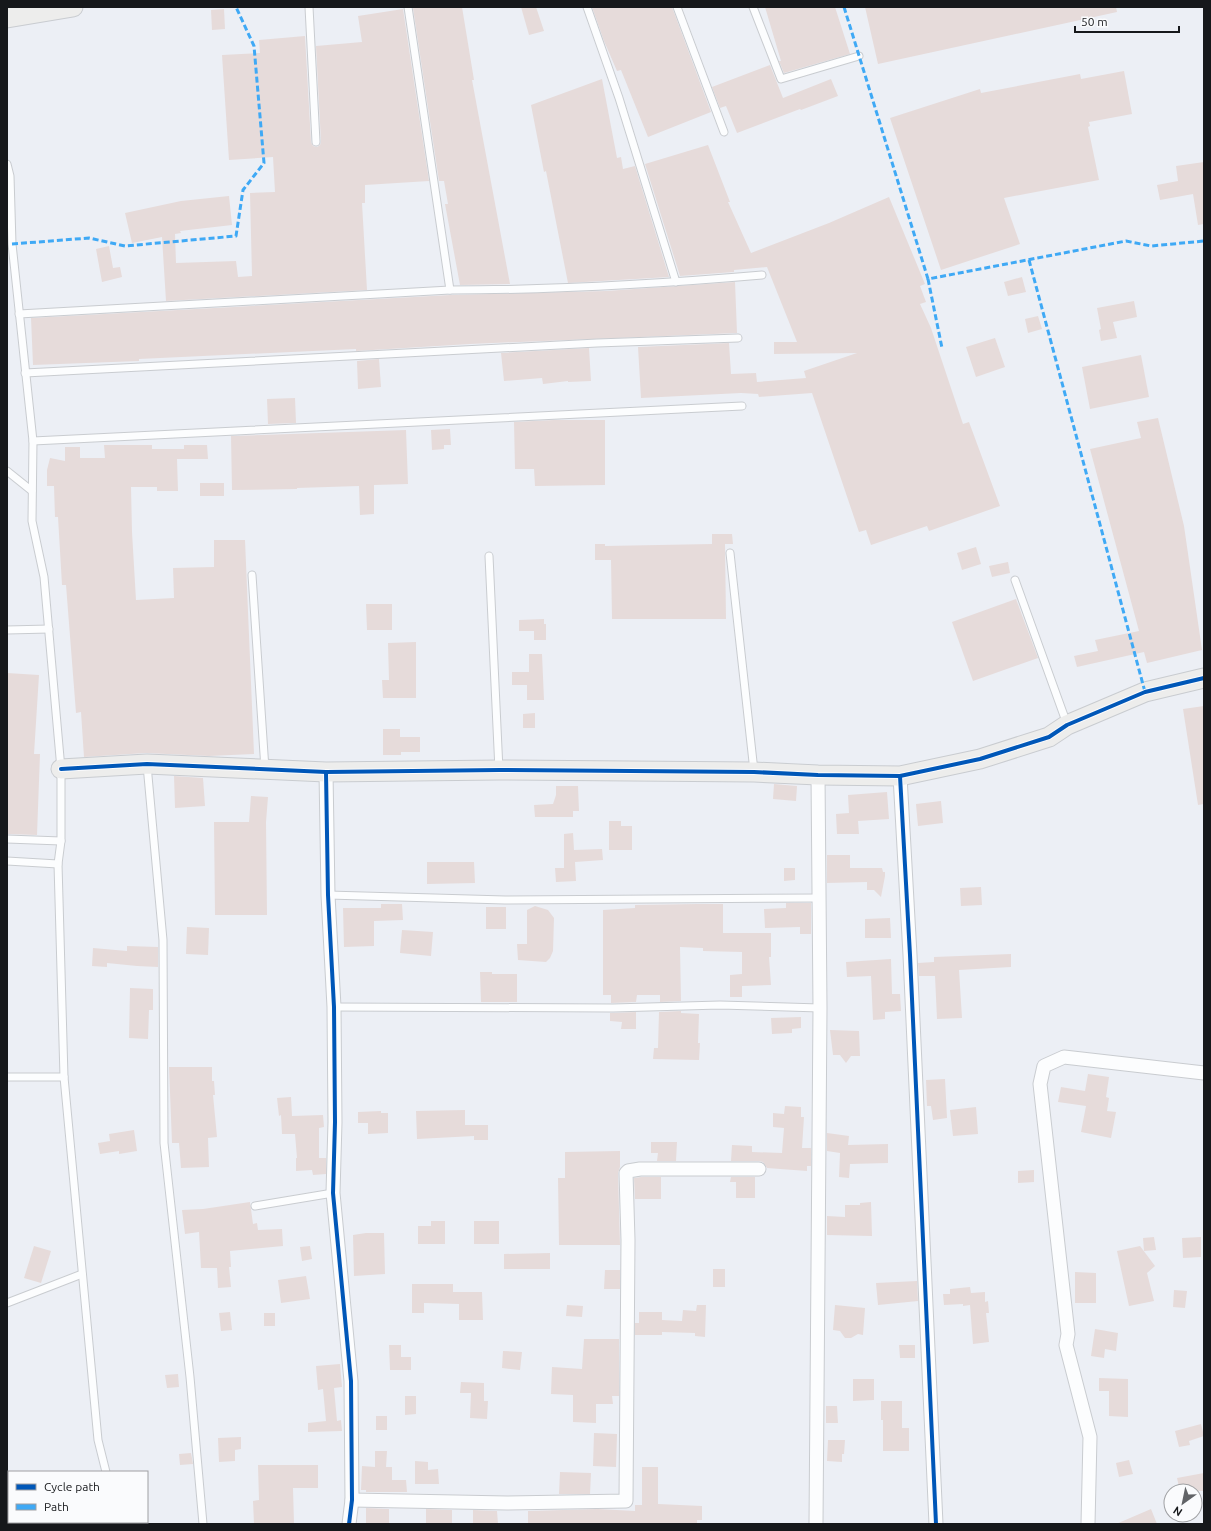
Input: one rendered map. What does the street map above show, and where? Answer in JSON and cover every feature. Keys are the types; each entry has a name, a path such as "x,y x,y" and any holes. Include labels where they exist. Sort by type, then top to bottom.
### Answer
{"street":[{"path":"7,18 73,7"},
{"path":"61,769 147,764 326,772 499,770 754,772 818,775 900,776 980,759 1049,737 1067,725 1145,692 1204,678"},
{"path":"326,772 328,895 334,1007 335,1122 332,1193 351,1381 352,1500 350,1524"},
{"path":"816,1524 820,1008 818,775"},
{"path":"900,776 910,955 936,1524"},
{"path":"1088,1524 1090,1437 1066,1345 1068,1334 1040,1084 1044,1066 1064,1057 1204,1073"},
{"path":"352,1500 507,1503 626,1501 628,1240 626,1173 628,1171 640,1169 759,1169"}],"lane":[{"path":"309,7 316,142"},
{"path":"408,7 450,290"},
{"path":"588,7 619,98 676,282"},
{"path":"676,7 724,132"},
{"path":"754,7 781,79 859,56"},
{"path":"7,164 10,176 12,244 33,441 32,521 44,577 61,769 61,841 58,864 64,1077 98,1440 106,1471"},
{"path":"20,314 450,290 518,290 676,282 762,275"},
{"path":"25,373 597,343 738,338"},
{"path":"33,441 742,406"},
{"path":"7,471 32,491"},
{"path":"730,553 754,772"},
{"path":"489,556 499,770"},
{"path":"252,575 265,769"},
{"path":"1015,580 1067,725"},
{"path":"7,630 49,629"},
{"path":"147,764 163,940 164,1143 190,1377 203,1524"},
{"path":"7,839 61,841"},
{"path":"7,861 58,864"},
{"path":"328,895 505,900 819,898"},
{"path":"334,1007 613,1008 720,1005 820,1008"},
{"path":"7,1077 64,1077"},
{"path":"255,1206 332,1193"},
{"path":"7,1303 82,1274"}],"building":[{"path":"462,7 474,80 472,80 510,284 460,285 445,204 448,204 444,181 439,181 413,8"},
{"path":"521,7 536,7 544,31 529,35"},
{"path":"592,7 672,7 711,112 648,137 621,70 617,71 604,41"},
{"path":"765,7 835,7 850,54 784,73 779,61 781,61"},
{"path":"865,7 1116,7 1117,12 878,64"},
{"path":"224,9 225,29 212,30 211,10"},
{"path":"403,9 429,181 365,185 365,203 362,203 367,290 166,301 162,237 132,243 125,213 181,201 229,196 232,225 180,231 181,233 175,234 176,263 236,261 238,277 252,276 250,193 275,192 273,157 229,160 222,55 260,53 259,40 305,36 311,142 313,146 317,147 321,142 316,46 362,42 358,16"},
{"path":"770,65 783,98 831,79 838,96 737,133 726,106 720,108 712,87"},
{"path":"1124,71 1132,114 1089,122 1090,126 1088,127 1099,180 1004,198 1020,244 941,270 890,118 980,89 981,93 1080,74 1081,79"},
{"path":"602,79 617,158 621,157 623,169 635,166 669,277 568,283 546,171 544,172 531,105"},
{"path":"708,145 730,202 728,202 751,253 829,223 889,197 925,284 920,286 926,302 920,304 931,328 963,424 969,422 1000,506 929,531 927,526 871,545 866,530 859,532 812,393 759,397 758,394 741,393 641,398 638,347 729,343 731,374 756,373 757,382 806,378 804,371 857,353 774,354 774,342 797,342 767,267 734,270 734,272 680,276 645,164"},
{"path":"1204,162 1204,224 1198,225 1193,194 1160,200 1157,185 1178,181 1176,166"},
{"path":"109,246 113,268 120,267 122,277 102,282 96,249"},
{"path":"1022,277 1026,292 1008,296 1004,282"},
{"path":"735,282 737,333 470,344 356,351 356,349 139,359 139,361 33,365 31,318 450,295 606,291"},
{"path":"1134,301 1137,317 1113,322 1117,338 1101,341 1099,330 1101,329 1097,308"},
{"path":"1038,316 1042,329 1028,333 1025,319"},
{"path":"995,338 1005,367 976,377 966,347"},
{"path":"589,348 591,381 568,381 543,384 542,378 504,381 501,353"},
{"path":"1141,355 1149,397 1090,409 1082,367"},
{"path":"379,359 381,387 358,389 357,361"},
{"path":"295,398 296,423 268,424 267,399"},
{"path":"1158,418 1184,526 1202,650 1147,663 1144,652 1077,667 1074,656 1098,651 1095,640 1139,631 1090,449 1141,438 1137,422"},
{"path":"605,420 605,485 535,486 534,469 515,469 514,422"},
{"path":"450,429 451,445 444,445 444,449 432,450 431,430"},
{"path":"406,430 408,484 374,485 374,514 360,515 359,486 232,490 231,436"},
{"path":"104,445 152,445 152,449 184,449 184,445 207,445 208,459 177,459 178,491 157,491 157,487 131,487 136,600 174,598 173,568 214,567 214,540 245,540 254,754 209,756 146,753 84,757 81,712 76,713 66,585 62,585 58,517 55,517 54,486 47,486 47,470 50,458 65,461 65,447 80,447 80,458 105,458"},
{"path":"200,483 224,483 224,496 200,496"},
{"path":"712,534 732,534 733,544 725,544 726,619 612,619 611,560 595,560 595,544 605,544 605,546 712,544"},
{"path":"976,547 981,564 962,570 957,553"},
{"path":"1008,562 1010,573 992,577 989,566"},
{"path":"1016,599 1038,658 973,681 952,622"},
{"path":"366,604 392,604 392,630 367,630"},
{"path":"544,619 544,624 546,624 546,640 534,640 534,631 519,631 519,620"},
{"path":"416,642 416,698 383,698 382,680 389,680 388,643"},
{"path":"529,654 542,654 544,700 527,700 527,685 512,685 512,672 529,672"},
{"path":"7,673 39,675 34,754 40,754 37,835 7,834"},
{"path":"1204,706 1204,804 1198,805 1183,709"},
{"path":"535,713 535,728 523,728 523,714"},
{"path":"383,729 400,729 400,737 420,737 420,752 401,752 401,755 383,755"},
{"path":"174,776 203,778 205,806 175,808"},
{"path":"774,784 797,786 796,801 773,799"},
{"path":"556,786 578,786 579,811 573,811 573,817 535,817 534,805 553,804 556,795"},
{"path":"887,792 889,819 858,821 859,834 837,834 836,814 849,813 848,795"},
{"path":"251,796 268,797 266,822 267,915 215,915 214,822 249,822"},
{"path":"941,801 943,823 918,826 916,804"},
{"path":"609,821 621,821 621,826 632,826 632,850 609,850"},
{"path":"573,833 574,850 602,849 603,860 575,862 576,881 556,882 555,868 564,868 564,834"},
{"path":"827,855 850,855 850,868 882,868 883,872 885,872 885,876 881,897 874,890 867,890 867,882 827,883"},
{"path":"427,862 474,862 475,883 427,884"},
{"path":"784,868 795,868 795,880 784,881"},
{"path":"981,887 982,905 961,906 960,888"},
{"path":"786,903 811,903 811,934 800,934 800,927 765,928 764,909 786,908"},
{"path":"381,904 402,904 403,920 374,921 374,946 344,947 343,908 381,908"},
{"path":"723,904 723,933 771,933 771,957 769,957 771,985 742,986 742,997 730,997 730,975 742,974 742,952 703,951 703,948 680,947 681,1001 660,1002 660,995 637,995 636,1002 611,1003 611,995 603,995 603,910 635,908 635,905"},
{"path":"535,906 548,910 554,918 553,951 550,958 546,962 518,960 517,944 527,944 527,910"},
{"path":"486,907 506,907 506,929 486,929"},
{"path":"890,918 891,938 865,938 865,919"},
{"path":"187,927 209,928 208,955 186,954"},
{"path":"402,930 433,932 431,956 400,953"},
{"path":"127,946 158,947 158,967 107,963 107,967 92,966 93,948 127,951"},
{"path":"1011,954 1011,967 959,970 962,1018 937,1019 935,976 919,976 918,963 934,962 934,957"},
{"path":"891,959 892,994 900,994 901,1011 885,1012 885,1019 873,1020 871,976 847,977 846,962"},
{"path":"480,972 492,972 492,974 517,974 517,1002 481,1002"},
{"path":"130,988 153,989 153,1010 149,1010 148,1039 129,1038"},
{"path":"681,1011 681,1013 699,1014 699,1060 653,1059 654,1048 658,1048 659,1012"},
{"path":"636,1012 636,1029 621,1029 622,1022 610,1021 610,1013"},
{"path":"801,1017 801,1028 792,1029 792,1033 772,1034 771,1018"},
{"path":"830,1030 859,1031 860,1056 851,1056 846,1063 840,1055 833,1055"},
{"path":"169,1067 212,1067 217,1137 208,1138 209,1167 181,1168 179,1143 172,1143"},
{"path":"1088,1074 1109,1077 1106,1097 1109,1098 1107,1111 1116,1112 1111,1138 1081,1132 1086,1106 1058,1102 1061,1087 1085,1091"},
{"path":"945,1079 947,1118 933,1120 931,1106 927,1106 926,1080"},
{"path":"291,1097 292,1116 323,1115 324,1127 319,1128 319,1158 326,1158 326,1174 313,1175 312,1170 296,1171 297,1158 295,1134 282,1134 281,1115 279,1116 277,1098"},
{"path":"785,1106 801,1107 801,1117 804,1117 802,1148 811,1148 811,1166 807,1166 807,1171 767,1168 763,1162 759,1161 731,1161 732,1145 752,1146 752,1152 782,1153 784,1128 773,1127 773,1113 784,1114"},
{"path":"976,1107 978,1134 953,1136 950,1110"},
{"path":"465,1110 465,1125 488,1125 488,1140 474,1140 474,1136 417,1139 416,1111"},
{"path":"381,1111 381,1113 388,1113 388,1133 368,1134 368,1123 358,1123 358,1112"},
{"path":"134,1130 137,1151 119,1154 119,1151 100,1154 98,1143 110,1141 109,1134"},
{"path":"827,1133 849,1136 848,1145 888,1144 888,1163 850,1164 849,1178 839,1177 840,1153 827,1151"},
{"path":"651,1142 677,1142 676,1161 657,1161 658,1153 651,1153"},
{"path":"620,1151 620,1167 618,1173 620,1245 559,1245 558,1178 565,1178 565,1152"},
{"path":"1034,1170 1034,1182 1018,1183 1018,1171"},
{"path":"661,1177 661,1199 635,1199 634,1178"},
{"path":"731,1177 755,1177 755,1198 736,1198 736,1182 730,1182"},
{"path":"250,1202 253,1224 257,1223 258,1230 282,1229 283,1246 230,1251 231,1267 229,1267 231,1287 218,1288 217,1268 201,1268 199,1232 185,1234 182,1210 203,1209"},
{"path":"871,1202 872,1236 827,1235 827,1216 845,1217 845,1205 860,1205 860,1203"},
{"path":"431,1221 445,1221 445,1244 418,1244 418,1226 431,1226"},
{"path":"474,1221 499,1221 499,1244 474,1244"},
{"path":"384,1233 385,1274 354,1276 353,1235"},
{"path":"1154,1237 1156,1250 1144,1251 1143,1238"},
{"path":"1201,1237 1201,1257 1183,1258 1182,1238"},
{"path":"34,1246 51,1251 41,1283 24,1278"},
{"path":"310,1246 312,1259 302,1261 300,1247"},
{"path":"1140,1246 1155,1266 1147,1273 1154,1301 1129,1306 1117,1251"},
{"path":"550,1253 550,1269 504,1269 504,1254"},
{"path":"713,1269 725,1269 725,1287 713,1287"},
{"path":"605,1270 620,1270 620,1289 604,1289"},
{"path":"1075,1272 1096,1273 1096,1303 1075,1303"},
{"path":"306,1276 310,1299 281,1303 278,1280"},
{"path":"917,1281 918,1301 878,1305 876,1283"},
{"path":"412,1284 453,1284 453,1292 482,1292 483,1320 459,1320 459,1304 424,1303 424,1313 412,1313"},
{"path":"970,1287 971,1293 985,1292 985,1302 988,1301 989,1313 986,1313 989,1342 973,1344 970,1305 944,1305 943,1294 950,1294 950,1289"},
{"path":"1174,1290 1187,1291 1185,1308 1173,1307"},
{"path":"567,1305 583,1306 582,1317 566,1316"},
{"path":"697,1305 706,1305 705,1337 695,1336 695,1333 662,1332 662,1335 635,1335 635,1323 639,1323 639,1312 662,1312 662,1320 682,1321 683,1310 696,1311"},
{"path":"835,1305 865,1308 863,1335 858,1334 851,1338 845,1338 840,1331 833,1330"},
{"path":"230,1312 232,1330 221,1331 219,1313"},
{"path":"264,1313 275,1313 275,1326 264,1326"},
{"path":"1095,1329 1118,1333 1116,1351 1105,1349 1104,1358 1091,1356"},
{"path":"584,1339 619,1339 619,1396 612,1396 613,1404 596,1404 596,1423 573,1422 573,1395 551,1394 552,1367 582,1369"},
{"path":"389,1345 401,1345 401,1357 411,1357 411,1370 390,1370"},
{"path":"899,1345 915,1345 915,1358 900,1358"},
{"path":"503,1351 522,1352 520,1370 502,1368"},
{"path":"340,1364 342,1387 334,1388 337,1421 341,1420 342,1431 308,1432 308,1423 326,1421 323,1389 318,1390 316,1366"},
{"path":"178,1374 179,1387 167,1388 165,1375"},
{"path":"1099,1378 1128,1379 1128,1417 1109,1416 1109,1391 1099,1391"},
{"path":"853,1379 874,1379 874,1400 853,1401"},
{"path":"461,1382 484,1383 484,1401 488,1401 487,1419 470,1418 471,1393 460,1393"},
{"path":"405,1396 416,1396 416,1414 405,1415"},
{"path":"881,1401 902,1401 902,1428 909,1428 909,1451 883,1451 883,1420 881,1420"},
{"path":"826,1406 837,1406 838,1423 826,1423"},
{"path":"376,1416 387,1416 387,1430 376,1430"},
{"path":"1201,1424 1204,1436 1189,1441 1190,1445 1179,1447 1175,1431"},
{"path":"594,1433 617,1434 616,1467 593,1466"},
{"path":"241,1437 241,1449 235,1450 235,1461 219,1462 218,1438"},
{"path":"828,1440 845,1440 842,1462 827,1461"},
{"path":"375,1451 387,1451 386,1467 392,1467 392,1480 406,1480 407,1492 366,1492 366,1490 361,1490 362,1466 375,1467"},
{"path":"191,1453 193,1464 180,1465 179,1454"},
{"path":"1129,1460 1133,1474 1119,1477 1116,1463"},
{"path":"415,1461 428,1462 428,1470 438,1469 439,1484 415,1484"},
{"path":"258,1465 318,1465 318,1488 293,1488 294,1524 254,1524 253,1501 259,1500"},
{"path":"642,1467 658,1467 658,1504 702,1506 702,1520 697,1520 697,1524 528,1524 528,1511 598,1509 635,1511 635,1505 642,1505"},
{"path":"560,1472 591,1473 590,1494 559,1494"},
{"path":"1204,1473 1204,1491 1203,1483 1178,1483 1177,1478"},
{"path":"366,1508 389,1509 389,1524 366,1524"},
{"path":"426,1509 452,1510 452,1524 426,1524"},
{"path":"1151,1509 1157,1524 1116,1524"},
{"path":"473,1510 497,1511 498,1524 473,1524"}],"marked path":[{"path":"12,244 89,238 125,246 236,236 243,190 264,163 254,46 236,7"},
{"path":"844,7 928,279 1126,241 1151,246 1204,241"},
{"path":"1029,260 1145,692"},
{"path":"928,279 942,348"}],"cycle path":[{"path":"61,769 147,764 326,772 499,770 754,772 818,775 900,776 980,759 1049,737 1067,725 1145,692 1204,678"},
{"path":"326,772 328,895 334,1007 335,1122 333,1193 351,1381 352,1500 349,1524"},
{"path":"900,776 910,955 936,1524"}]}
